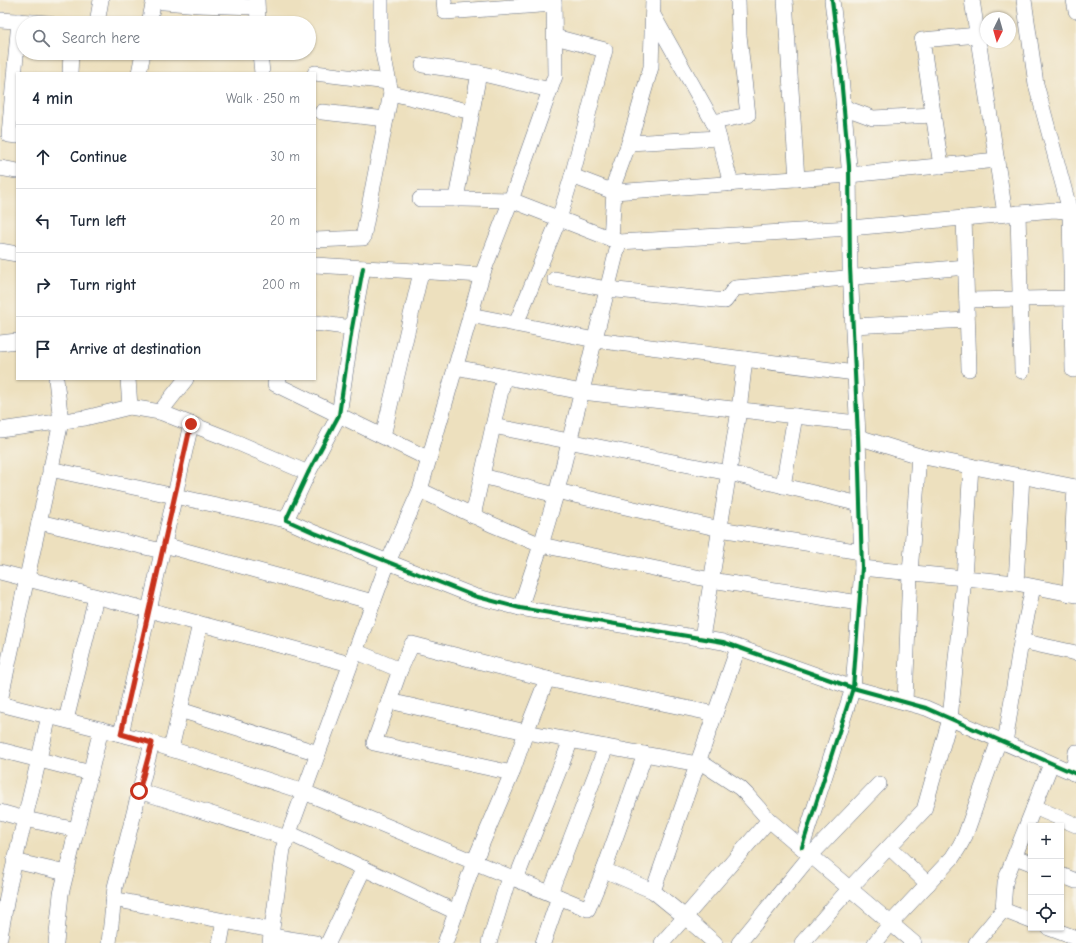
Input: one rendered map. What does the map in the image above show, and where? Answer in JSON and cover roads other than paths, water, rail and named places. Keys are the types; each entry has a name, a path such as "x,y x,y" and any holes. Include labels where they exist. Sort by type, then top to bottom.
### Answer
{"street":[{"path":"98,16 101,0"},
{"path":"316,240 363,238 386,119 390,87 381,43 381,0"},
{"path":"271,936 283,849 388,562 420,490 482,275 511,200 555,76 554,2 445,12 444,0"},
{"path":"713,122 748,115 739,35 738,0"},
{"path":"785,0 797,179"},
{"path":"806,851 853,688 862,568 858,430 851,277 849,175 832,0"},
{"path":"972,0 997,160 1012,213 1021,299 1022,371"},
{"path":"1024,0 1036,84 1073,212 1073,370"},
{"path":"1074,0 1076,11"},
{"path":"151,16 154,1 199,5 257,4 258,16"},
{"path":"653,7 716,127 731,184"},
{"path":"520,608 557,493 607,289 615,241 615,180 629,143 651,67 653,7"},
{"path":"0,20 16,21"},
{"path":"941,166 922,40 978,34"},
{"path":"516,324 559,219 572,176 605,50 554,37"},
{"path":"16,40 6,102 9,135 16,136"},
{"path":"70,72 71,60"},
{"path":"139,72 142,60"},
{"path":"261,60 262,72"},
{"path":"423,65 479,73 550,90"},
{"path":"456,199 479,73"},
{"path":"316,74 390,87 472,112"},
{"path":"843,107 873,118 934,115"},
{"path":"322,112 386,119"},
{"path":"629,143 719,138"},
{"path":"572,176 614,192 849,175 997,160"},
{"path":"0,168 16,171"},
{"path":"420,199 511,200 615,241 850,228 1054,210 1073,212"},
{"path":"964,218 969,369"},
{"path":"0,251 16,254"},
{"path":"316,265 482,275"},
{"path":"555,279 607,289 725,301 735,288 966,267"},
{"path":"286,520 308,473 339,415 363,268"},
{"path":"383,436 421,272"},
{"path":"967,300 1072,298"},
{"path":"470,315 595,340 855,373"},
{"path":"853,326 967,320"},
{"path":"316,323 352,328"},
{"path":"0,343 16,341"},
{"path":"702,638 745,359"},
{"path":"455,367 582,392 795,416 858,430 919,456 1076,487 1073,594 1016,583 862,568"},
{"path":"473,516 504,377"},
{"path":"56,380 61,422 0,703 152,743 304,792 588,909 604,870 644,754"},
{"path":"128,380 130,407"},
{"path":"160,412 185,380"},
{"path":"277,380 275,384 429,459"},
{"path":"0,430 85,418 130,407 160,412 229,439 308,473"},
{"path":"784,486 795,416"},
{"path":"121,734 191,424"},
{"path":"493,426 728,473 860,504"},
{"path":"905,702 910,573 919,456"},
{"path":"802,943 850,888 924,810 950,719 964,578 970,466"},
{"path":"50,469 286,520 474,596 520,608 722,642 853,688 926,708 1074,774 1076,752"},
{"path":"482,476 720,529 861,552"},
{"path":"1016,583 1022,476"},
{"path":"420,490 473,516 541,545 711,580 859,603"},
{"path":"39,522 163,548 373,602"},
{"path":"0,572 200,624 400,670"},
{"path":"875,943 952,858 965,836 1002,742 1021,641 1034,587"},
{"path":"66,720 96,597"},
{"path":"171,749 200,624"},
{"path":"1021,641 1076,653"},
{"path":"512,773 374,743 400,670 412,644 547,679 715,714"},
{"path":"653,891 738,648"},
{"path":"445,943 474,862 512,773 547,679"},
{"path":"389,701 526,732 644,754 698,762 740,788 769,820 914,943"},
{"path":"180,710 318,753"},
{"path":"0,937 5,877 14,861 49,716"},
{"path":"56,943 61,894 101,729"},
{"path":"489,943 513,878 571,740"},
{"path":"109,943 114,887 152,743"},
{"path":"543,943 555,895 606,747"},
{"path":"0,750 91,773"},
{"path":"976,943 1003,910 1005,883 1008,873 1051,764"},
{"path":"739,943 806,851 879,784"},
{"path":"139,791 288,835 364,868 456,912"},
{"path":"1034,807 1076,825"},
{"path":"0,812 24,819 77,830"},
{"path":"662,943 769,820"},
{"path":"889,847 928,884"},
{"path":"1015,857 1028,862"},
{"path":"14,861 66,873"},
{"path":"328,943 364,868"},
{"path":"604,870 653,891 715,943"},
{"path":"1064,876 1076,881"},
{"path":"113,899 224,921 271,936 315,943"},
{"path":"1003,910 1028,920"},
{"path":"220,943 224,921"},
{"path":"1057,931 1076,938"}]}
